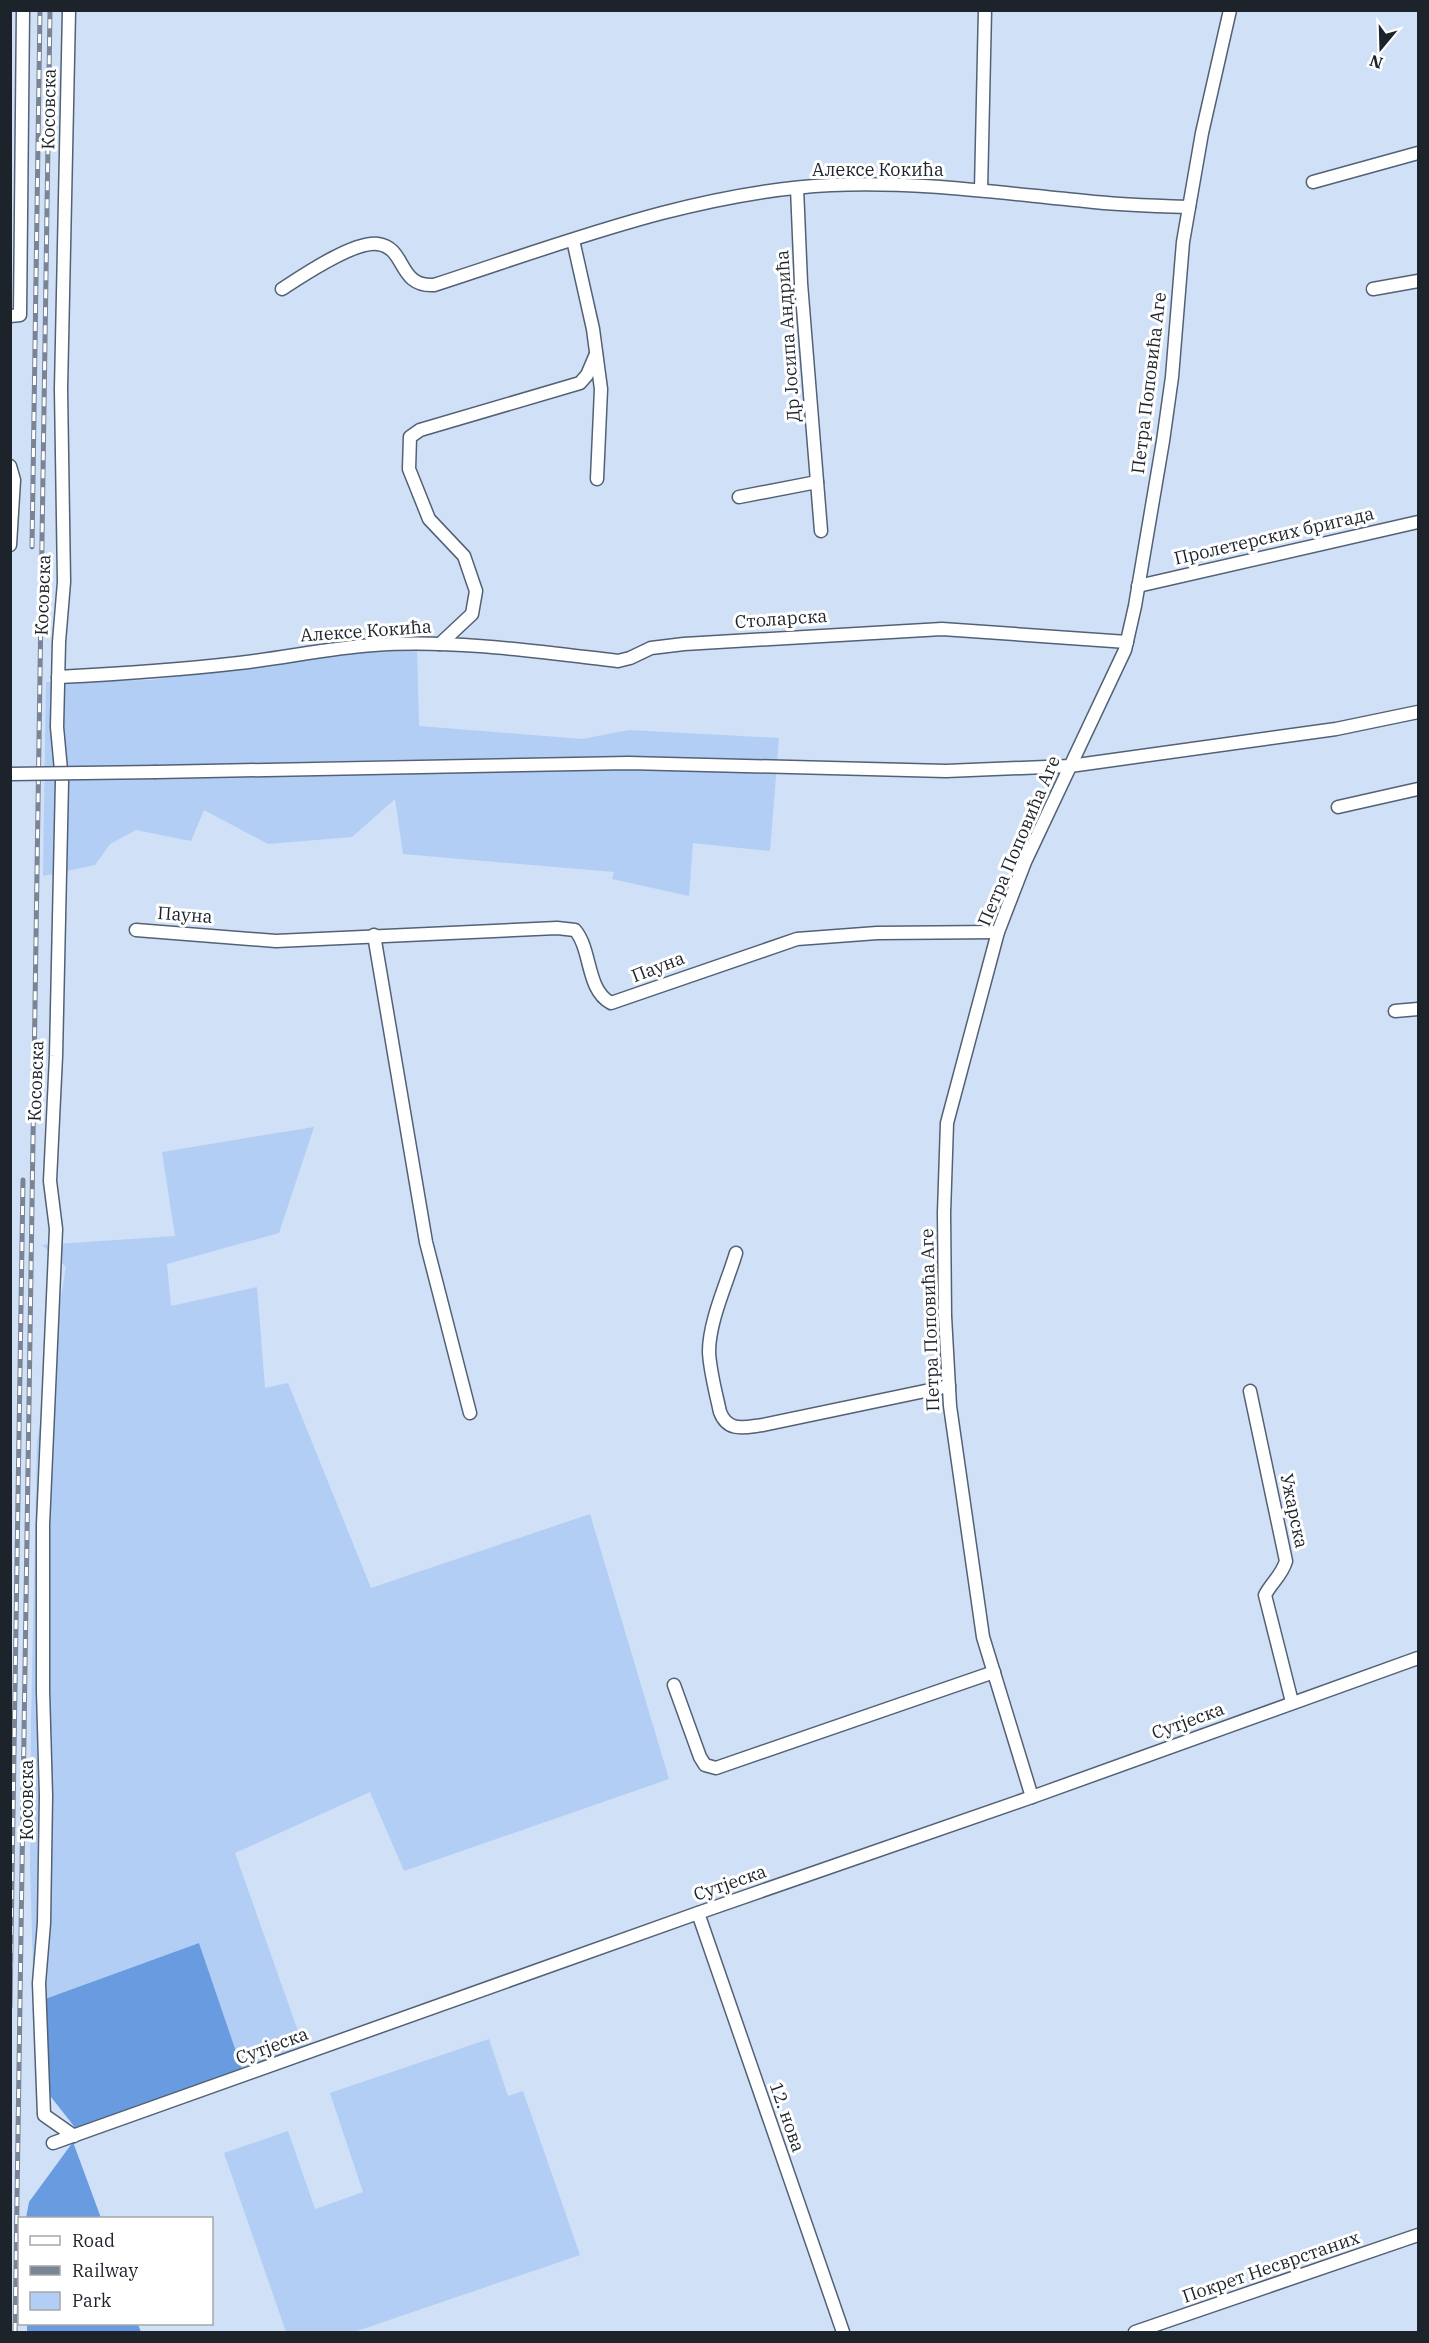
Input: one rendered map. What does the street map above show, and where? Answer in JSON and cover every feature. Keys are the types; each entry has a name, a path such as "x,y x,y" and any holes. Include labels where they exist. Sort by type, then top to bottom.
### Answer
{"street":[{"path":"10,316 20,315 23,10"},
{"name":"Косовска","path":"69,10 61,389 64,582 57,727 62,781 56,1056 50,1181 56,1229 43,1525 43,1691 46,1796 44,1923 39,1983 44,2115 74,2136"},
{"path":"981,190 985,10"},
{"name":"Петра Поповића Аге","path":"1032,1797 983,1637 949,1386 944,1213 947,1123 998,932 1025,862 1125,650 1138,586 1172,377 1179,276 1189,207 1202,133 1230,10"},
{"path":"1313,182 1419,153"},
{"name":"Алексе Кокића","path":"282,289 326,261 366,245 377,243 388,247 414,282 434,285 679,208 767,191 797,188 875,184 981,190 1086,202 1189,207"},
{"name":"Др Јосипа Андрића","path":"797,188 801,283 821,531"},
{"path":"573,240 584,285 601,389 597,479"},
{"path":"1373,289 1419,281"},
{"name":"Алексе Кокића","path":"58,677 135,673 229,664 375,645 440,644 472,614 476,591 464,556 429,519 409,469 410,437 420,430 580,383 587,375 596,354"},
{"path":"10,466 14,480 10,545"},
{"path":"739,497 817,482"},
{"name":"Пролетерских бригада","path":"1138,586 1419,522"},
{"name":"Столарска","path":"440,644 618,661 651,648 684,644 942,629 1127,642"},
{"path":"10,774 629,763 946,771 1070,766 1336,729 1419,712"},
{"path":"1338,807 1419,789"},
{"name":"Пауна","path":"136,930 276,941 557,928 575,930 582,938 602,998 611,1002 796,939 877,933 998,932"},
{"path":"374,935 426,1242 470,1413"},
{"path":"1395,1011 1419,1009"},
{"path":"736,1253 709,1345 720,1412 723,1419 731,1426 743,1428 763,1425 949,1386"},
{"name":"Ужарска","path":"1250,1391 1286,1561 1282,1575 1272,1582 1266,1595 1292,1702"},
{"name":"Сутјеска","path":"53,2143 1419,1658"},
{"path":"674,1685 700,1757 705,1765 716,1768 994,1672"},
{"name":"12. нова","path":"698,1913 843,2332"},
{"name":"Покрет Несврстаних","path":"1135,2332 1419,2235"}],"green space":[{"path":"417,648 419,726 582,739 629,730 779,738 770,851 693,843 689,896 612,879 614,872 403,854 395,799 352,837 268,844 204,810 191,841 136,830 110,844 95,865 43,876 46,682 152,680 306,656"},
{"path":"314,1127 279,1233 167,1264 171,1306 257,1287 265,1388 288,1383 371,1588 590,1514 669,1779 404,1871 370,1792 235,1853 304,2048 242,2069 199,1943 34,2003 30,1866 37,1442 66,1267 42,1245 175,1236 162,1152"},
{"path":"489,2039 508,2096 523,2091 580,2255 354,2332 286,2332 224,2153 288,2131 315,2209 363,2192 330,2093"}],"shaded area":[{"path":"199,1943 242,2069 77,2130 51,2097 34,2003"},
{"path":"73,2142 101,2217 26,2217 29,2202"},
{"path":"27,2325 138,2325 141,2332 27,2332"}],"railway":[{"path":"32,547 40,10"},
{"path":"15,2332 50,10"},
{"path":"10,2007 23,1180"}]}
